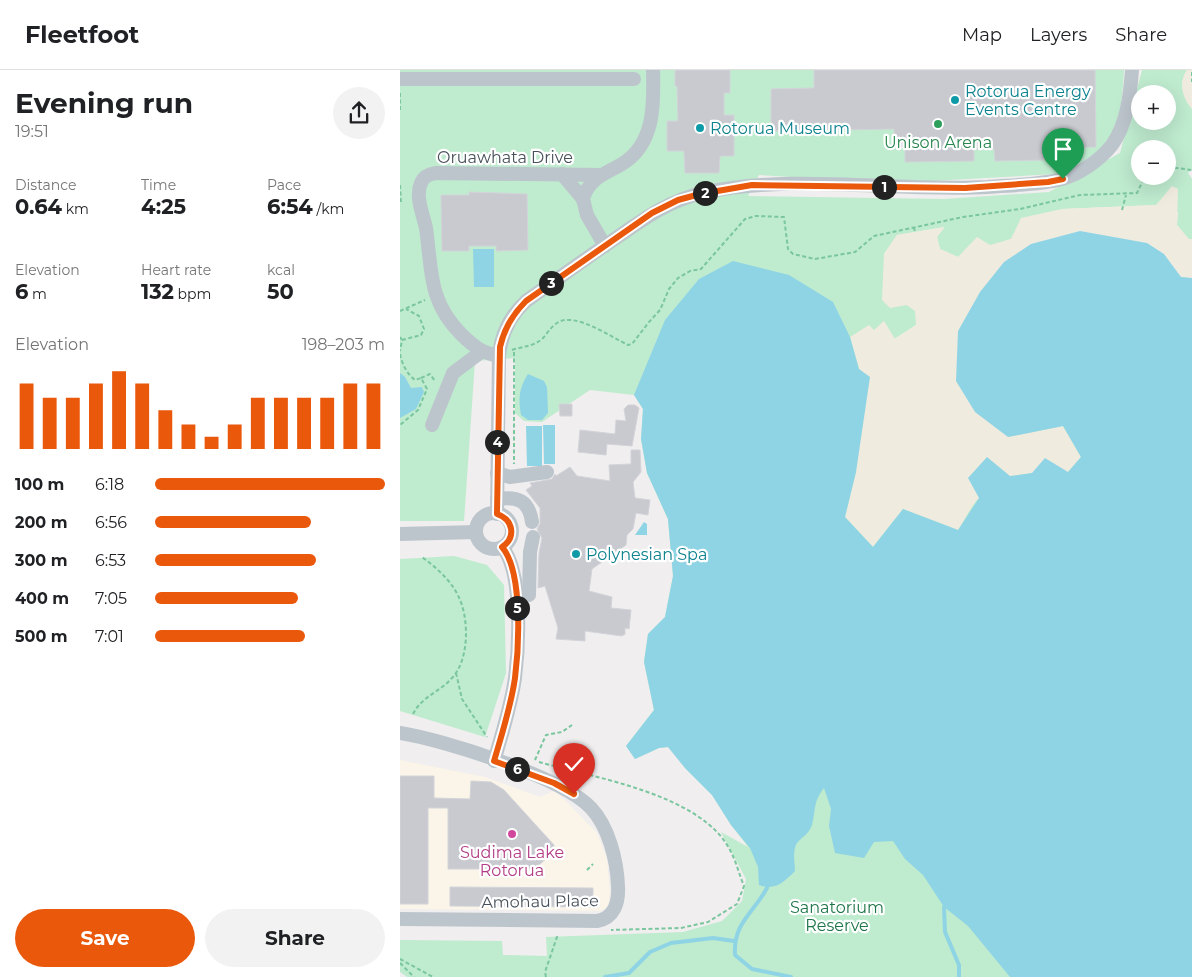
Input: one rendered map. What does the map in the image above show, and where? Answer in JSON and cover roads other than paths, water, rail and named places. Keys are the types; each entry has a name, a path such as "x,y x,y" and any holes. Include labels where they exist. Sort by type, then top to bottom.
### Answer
{"street":[{"name":"Oruawhata Drive","path":"583,199 591,183 601,175 624,163 644,140 653,112 653,70"},
{"path":"497,514 499,356 504,331 520,307 652,213 670,203 700,194 747,185 965,188 1048,182 1063,179 1086,167 1111,146 1126,114 1132,70"},
{"path":"400,78 634,79"},
{"name":"Oruawhata Drive","path":"481,352 454,327 435,295 420,197 420,185 426,175 436,173 601,175"},
{"path":"562,174 583,199 587,215 605,246"},
{"path":"432,426 456,369 481,352 499,356"},
{"path":"497,473 510,477 547,472"},
{"path":"497,498 514,497 521,500 529,510 532,522"},
{"path":"400,733 450,745 494,761 512,690 516,665 518,600 505,551 512,530 508,520 497,514 482,518 476,532 483,546 505,551 530,559"},
{"path":"400,534 476,532"},
{"path":"529,595 533,537"},
{"name":"Amohau Place","path":"400,919 596,921 607,918 614,909 618,897 614,861 599,818 580,798 554,783 494,761"}],"water":[{"path":"1080,231 1147,243 1164,254 1181,277 1192,278 1192,977 1010,977 968,926 944,907 923,875 905,859 893,841 874,842 864,858 835,853 829,826 831,809 824,788 816,802 811,828 795,846 795,871 783,882 775,886 765,887 759,885 758,867 750,848 731,825 712,795 685,768 668,747 659,748 635,759 626,746 654,710 644,662 648,634 665,617 673,576 668,519 647,473 641,439 643,409 634,395 665,320 699,279 733,261 789,275 833,302 850,337 859,369 870,377 856,472 845,517 873,547 903,509 958,530 979,498 968,478 987,457 1010,476 1032,473 1045,458 1068,472 1081,457 1063,426 1008,437 975,412 956,381 958,331 980,292 1004,262 1031,244"},
{"path":"473,249 494,249 494,287 474,287"},
{"path":"400,373 405,377 411,388 422,387 424,392 416,409 400,418"},
{"path":"528,374 544,381 547,387 548,413 542,420 528,420 521,415 520,393"},
{"path":"543,425 555,425 555,464 544,464"},
{"path":"526,426 542,426 542,466 527,466"},
{"path":"644,522 647,524 647,535 635,535"}],"waterway":[{"path":"767,888 745,919 737,935 735,955 752,969 791,977"},
{"path":"944,907 945,932 959,965 959,977"},
{"path":"605,977 629,973 650,952 671,943 713,938 734,941"}],"place":[{"name":"Rotorua Energy Events Centre","path":"955,100"},
{"name":"Unison Arena","path":"938,124"},
{"name":"Rotorua Museum","path":"700,128"},
{"name":"Polynesian Spa","path":"576,554"},
{"name":"Sudima Lake Rotorua","path":"512,834"}],"park label":[{"name":"Sanatorium Reserve","path":"837,916"}]}
